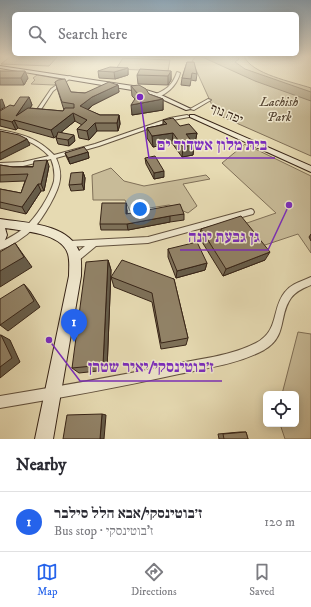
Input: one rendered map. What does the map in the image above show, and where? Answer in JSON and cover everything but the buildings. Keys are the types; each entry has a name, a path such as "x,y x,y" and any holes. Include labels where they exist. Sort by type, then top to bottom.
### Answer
{"main road":[{"path":"58,76 133,88 190,112"},
{"name":"יפה נוף","path":"190,112 311,162"},
{"name":"יפה נוף","path":"190,112 311,169"},
{"path":"0,223 54,234 69,244 75,259 75,276 44,439"},
{"path":"0,228 2,235 0,240"}],"street":[{"path":"155,96 173,86 177,81 178,76"},
{"path":"51,115 39,113 38,111 52,90 68,78"},
{"path":"0,165 27,164 97,145 190,112 202,103 209,100"},
{"path":"0,131 33,140 44,147 54,156 57,171 56,185 46,205 28,228 0,247"},
{"path":"69,244 126,242 155,238 251,212"},
{"path":"75,259 95,242"},
{"path":"0,402 116,383 227,358 261,346 266,343 277,329 284,301 288,293 301,284 311,281"}],"green space":[{"path":"35,76 46,76 60,80 54,85 31,84 35,80 33,78"},
{"name":"Lachish Park","path":"199,76 274,76 311,88 311,156 216,114"},
{"path":"245,144 311,176 311,253 298,234 262,246 244,224 276,213 222,163"},
{"path":"111,168 124,181 144,186 206,175 210,179 183,184 197,206 188,213 169,205 130,211 125,200 93,200 92,175"},
{"path":"298,332 311,334 311,439 285,439 281,427 299,427 299,391 283,391"}],"shaded area":[{"path":"245,76 266,76 311,92 311,101"}],"place":[{"name":"בית מלון אשדוד ים","path":"140,97"},
{"name":"גן גבעת יונה","path":"289,205"},
{"name":"ז׳בוטינסקי/יאיר שטרן","path":"49,340"},
{"name":"ז׳בוטינסקי/אבא הלל סילבר","path":"74,342"}]}
